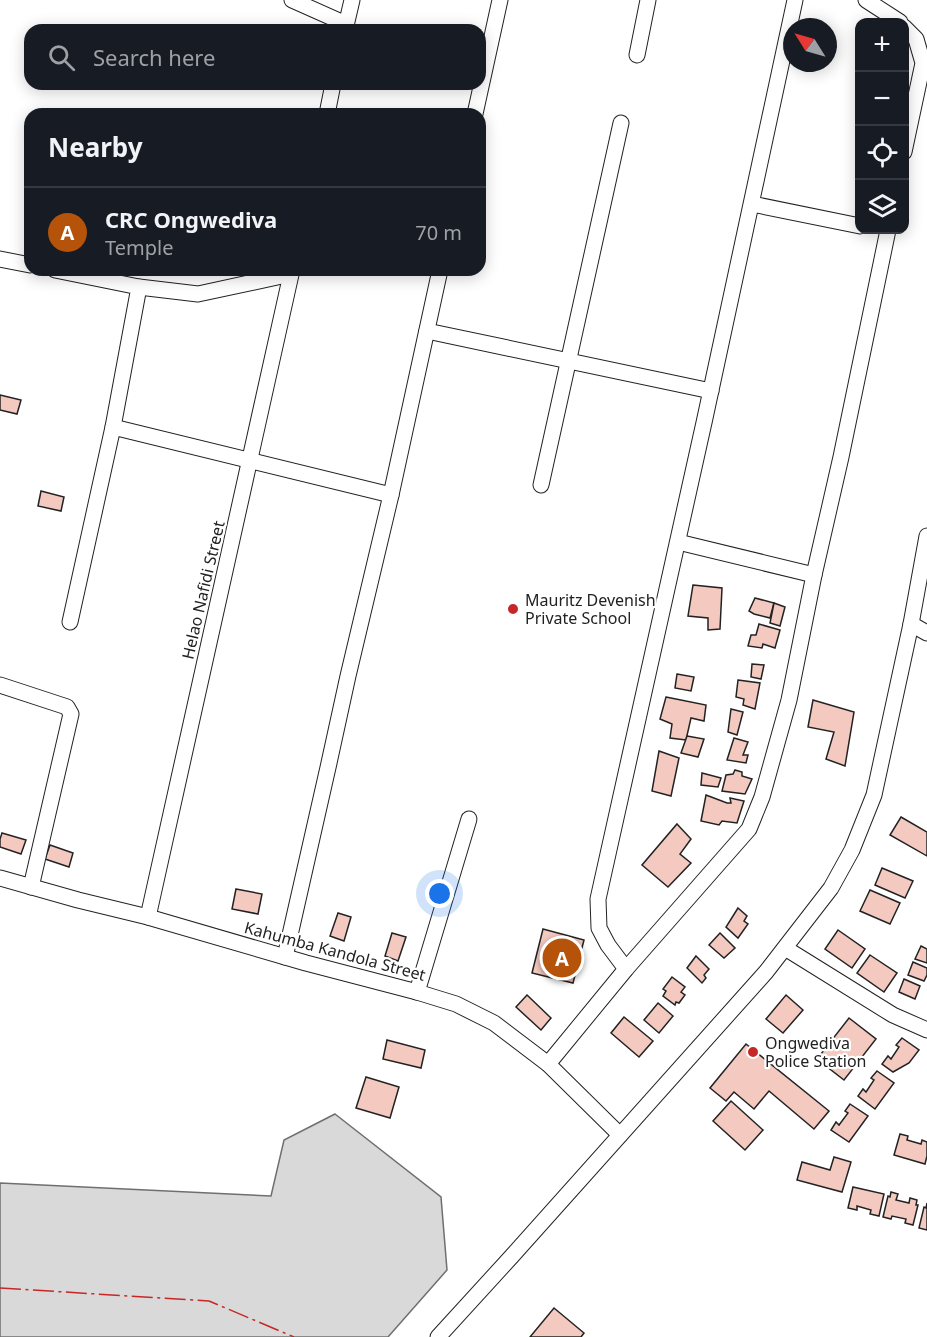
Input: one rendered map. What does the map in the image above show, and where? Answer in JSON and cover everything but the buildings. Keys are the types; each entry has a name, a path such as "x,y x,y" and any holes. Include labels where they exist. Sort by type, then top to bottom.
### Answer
{"street":[{"path":"292,0 340,24"},
{"path":"347,24 352,0"},
{"path":"486,64 500,0"},
{"path":"637,55 648,0"},
{"path":"626,969 608,945 599,928 598,899 753,204 795,0"},
{"path":"866,0 894,18"},
{"path":"909,32 916,39 923,63 909,129"},
{"path":"328,108 332,90"},
{"path":"476,108 480,90"},
{"path":"541,485 621,123"},
{"path":"753,204 855,225"},
{"path":"548,1064 626,969 749,829 762,797 789,700 841,457 883,234"},
{"path":"0,259 24,264"},
{"path":"85,276 139,287 198,294 275,276"},
{"name":"Helao Nafidi Street","path":"148,917 291,276"},
{"path":"285,957 439,276"},
{"path":"70,622 113,427 139,287"},
{"path":"427,331 711,391"},
{"path":"113,427 391,495"},
{"path":"438,1337 766,972 831,888 852,850 874,795 911,624 927,536"},
{"path":"678,542 814,575"},
{"path":"911,624 927,633"},
{"path":"0,685 68,707 71,714 31,887"},
{"path":"417,992 470,819"},
{"name":"Kahumba Kandola Street","path":"0,878 148,917 456,1004 494,1023 548,1064 620,1135"},
{"path":"785,948 893,1015 927,1030"}],"shaded area":[{"path":"335,1114 441,1197 447,1270 388,1337 0,1337 0,1183 271,1196 284,1140"}],"power":[{"path":"0,1288 209,1301 294,1337"}],"place":[{"name":"Mauritz Devenish Private School","path":"513,609"},
{"name":"CRC Ongwediva","path":"562,958"},
{"name":"Ongwediva Police Station","path":"753,1052"}]}
